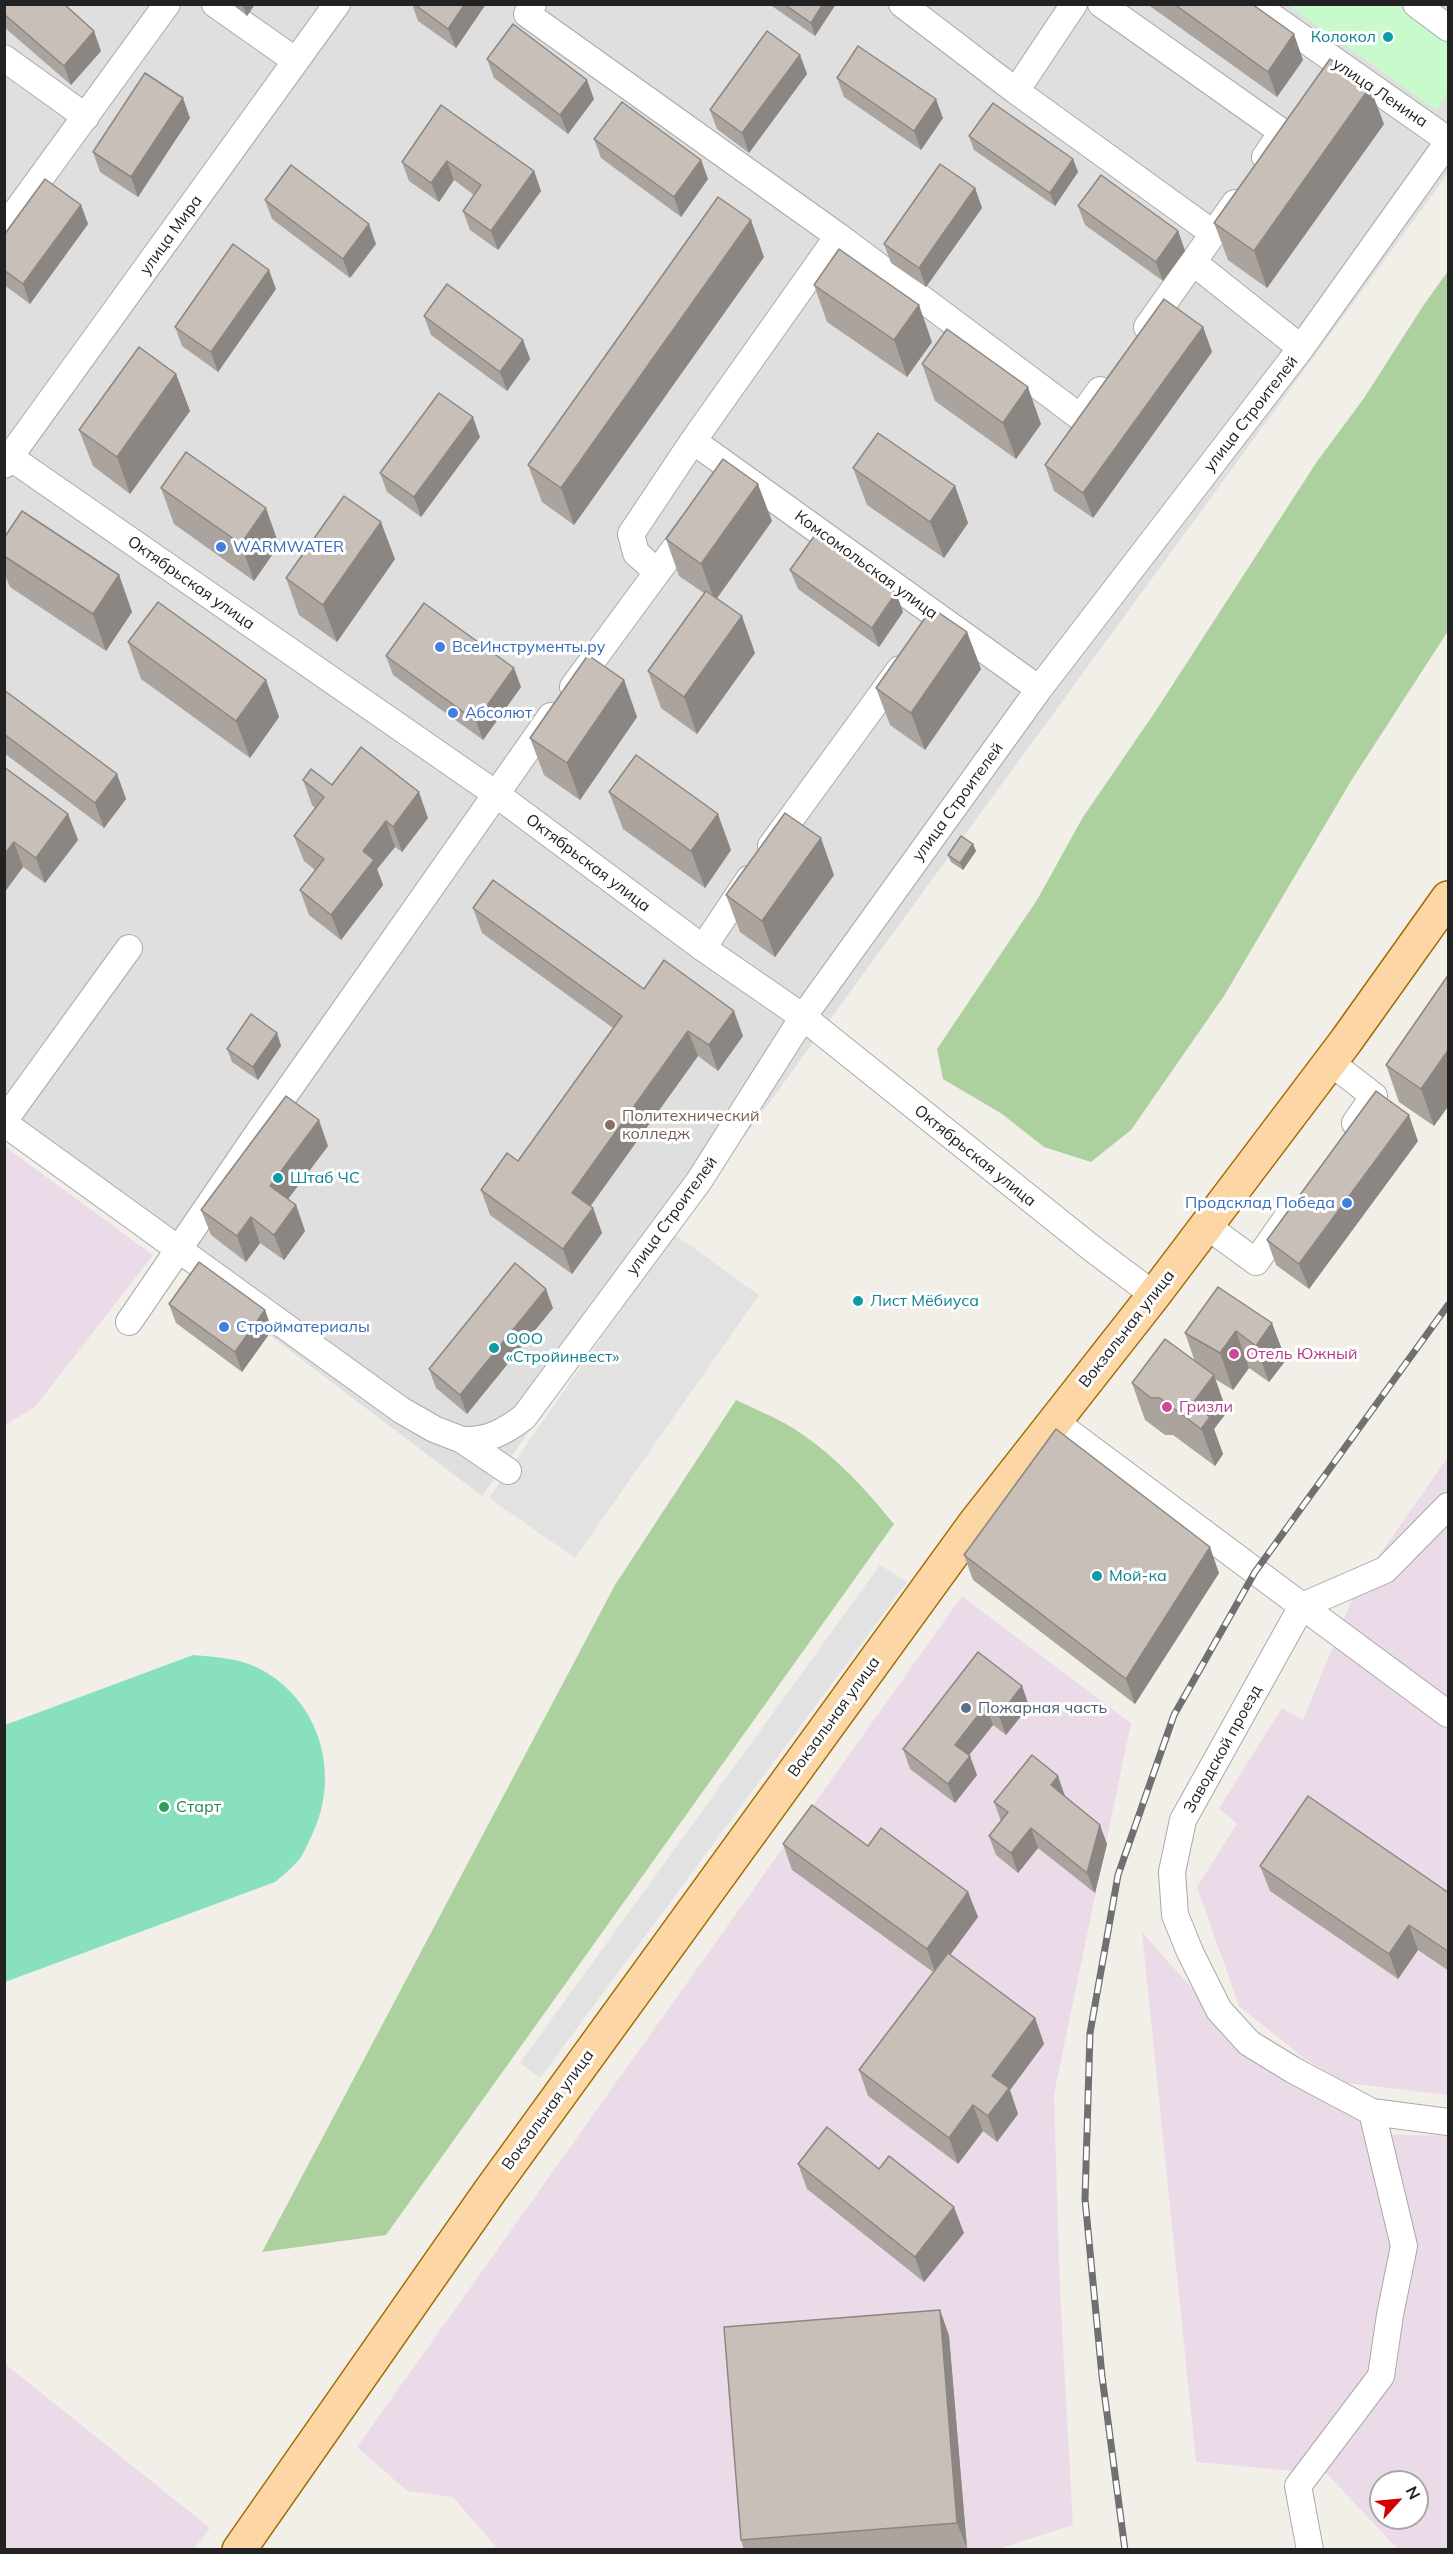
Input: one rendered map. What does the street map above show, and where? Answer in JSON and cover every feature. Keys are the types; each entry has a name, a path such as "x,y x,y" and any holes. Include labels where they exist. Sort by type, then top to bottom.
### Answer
{"main road":[{"name":"Вокзальная улица","path":"239,2550 504,2171 975,1523 1207,1226 1449,898"}],"street":[{"path":"4,228 167,4"},
{"path":"215,4 297,61"},
{"name":"улица Мира","path":"6,459 337,4"},
{"path":"532,4 527,14 837,236 1080,417 1194,263 1282,132 1101,4"},
{"path":"902,4 1016,92 1214,234"},
{"path":"1016,92 1074,4"},
{"name":"улица Ленина","path":"1254,4 1449,141"},
{"path":"1416,4 1449,28"},
{"path":"4,58 86,117"},
{"name":"улица Строителей","path":"462,1440 477,1441 492,1437 504,1432 524,1417 699,1181 803,1017 1040,689 1301,348 1449,141"},
{"path":"656,571 636,553 631,534 693,441 837,236"},
{"path":"1194,263 1301,348"},
{"name":"Комсомольская улица","path":"693,441 720,489 927,633 1040,689"},
{"name":"Октябрьская улица","path":"6,459 495,794 703,948 803,1017 1094,1250 1154,1295"},
{"path":"129,1322 495,794 656,571 720,489"},
{"path":"703,948 813,785 927,633"},
{"path":"129,948 4,1122 401,1410 434,1429 462,1440 499,1466 524,1417"},
{"path":"1330,1062 1374,1096 1339,1145"},
{"path":"1207,1226 1256,1262 1304,1193"},
{"path":"1054,1421 1449,1714"},
{"path":"1302,1606 1385,1570 1449,1506"},
{"name":"Заводской проезд","path":"1302,1606 1183,1820 1172,1872 1175,1915 1190,1952 1219,2010 1249,2043 1372,2112 1449,2122"},
{"path":"1310,2550 1298,2486 1381,2376 1404,2246 1372,2112"}],"shaded area":[{"path":"4,5 1448,5 1448,173 482,1496 5,1135"},
{"path":"4,1146 153,1255 35,1407 5,1425"},
{"path":"674,1234 759,1295 575,1558 489,1498"},
{"path":"1448,1457 1448,2095 1347,2083 1305,2059 1239,2006 1197,1887 1237,1824 1219,1808 1282,1708 1303,1720 1357,1587"},
{"path":"880,1565 907,1582 540,2078 520,2063"},
{"path":"962,1596 1131,1723 1054,2094 1060,2291 1073,2525 995,2550 498,2549 453,2497 407,2491 357,2447"},
{"path":"1142,1932 1240,2043 1378,2134 1448,2136 1448,2549 1398,2549 1380,2530 1429,2530 1429,2470 1369,2470 1369,2518 1327,2474 1196,2462"},
{"path":"4,2363 210,2528 194,2549 5,2549"}],"green space":[{"path":"1288,5 1403,5 1448,38 1448,92 1436,110"},
{"path":"1448,271 1448,631 1351,781 1224,996 1131,1130 1091,1162 1044,1147 1002,1114 943,1079 937,1049 1037,900 1083,817 1155,712 1316,463 1364,398"},
{"path":"736,1400 786,1424 817,1445 858,1482 894,1524 386,2235 262,2252 615,1585"},
{"name":"Старт","path":"193,1655 236,1660 260,1669 281,1683 298,1700 311,1720 320,1742 325,1789 321,1812 303,1854 275,1882 5,1982 5,1725"}],"building":[{"path":"4,4 64,4 94,31 64,66 4,14"},
{"path":"414,4 465,4 448,29"},
{"path":"784,4 823,4 811,23"},
{"path":"1174,4 1252,4 1294,34 1268,72"},
{"path":"513,24 587,80 560,115 487,59"},
{"path":"767,31 800,55 742,133 710,110"},
{"path":"858,46 936,99 914,131 837,78"},
{"path":"1330,59 1370,87 1254,251 1214,223"},
{"path":"145,73 183,98 131,177 93,152"},
{"path":"622,102 701,160 674,197 594,139"},
{"path":"993,103 1073,159 1050,193 969,136"},
{"path":"441,105 534,171 491,231 463,211 481,185 447,161 431,183 402,162"},
{"path":"940,164 975,188 919,268 884,244"},
{"path":"291,165 369,224 343,259 265,200"},
{"path":"1101,175 1178,231 1156,262 1078,206"},
{"path":"45,179 81,205 23,284 4,270 4,235"},
{"path":"718,197 751,220 561,488 528,465"},
{"path":"233,244 269,270 211,352 175,327"},
{"path":"839,249 919,305 894,340 814,285"},
{"path":"447,284 523,340 500,372 424,316"},
{"path":"1164,299 1203,327 1083,493 1045,465"},
{"path":"947,329 1028,387 1003,423 922,364"},
{"path":"139,347 176,374 117,457 79,430"},
{"path":"439,393 473,417 414,497 380,473"},
{"path":"878,433 955,486 930,522 853,468"},
{"path":"186,452 266,508 241,544 161,488"},
{"path":"723,459 758,484 701,564 666,539"},
{"path":"344,496 381,522 323,605 286,578"},
{"path":"22,511 119,575 93,614 4,556 4,538"},
{"path":"815,535 896,593 872,628 790,570"},
{"path":"706,591 742,616 684,697 648,671"},
{"path":"158,602 266,680 236,721 128,642"},
{"path":"424,603 514,668 476,721 386,656"},
{"path":"932,608 967,632 911,713 876,688"},
{"path":"588,655 624,680 567,763 530,738"},
{"path":"4,690 117,774 95,803 4,734"},
{"path":"361,747 419,792 393,827 386,821 363,851 374,860 331,915 300,890 324,859 294,836 324,797 303,780 311,769 332,785"},
{"path":"636,755 718,814 691,851 609,792"},
{"path":"4,767 68,814 36,858 14,842 4,855"},
{"path":"785,813 821,838 762,921 726,895"},
{"path":"961,836 973,844 960,863 948,855"},
{"name":"Политехнический колледж","path":"493,880 644,989 664,960 734,1011 709,1045 688,1031 572,1193 593,1208 563,1249 481,1190 507,1153 518,1161 622,1016 473,908"},
{"path":"1449,974 1449,1049 1421,1089 1386,1065"},
{"path":"251,1014 277,1033 253,1067 227,1049"},
{"path":"1376,1091 1409,1115 1299,1264 1267,1240"},
{"path":"286,1096 319,1120 270,1186 296,1205 274,1235 251,1217 237,1236 201,1210"},
{"name":"Стройматериалы","path":"199,1262 265,1310 235,1352 169,1304"},
{"path":"515,1263 546,1289 460,1395 429,1369"},
{"path":"1218,1287 1272,1323 1256,1346 1236,1331 1220,1353 1185,1333"},
{"path":"1165,1339 1214,1375 1192,1404 1210,1417 1201,1429 1160,1398 1151,1398 1132,1383"},
{"name":"Мой-ка","path":"1056,1429 1210,1547 1126,1679 964,1555"},
{"path":"978,1652 1022,1686 999,1716 986,1705 955,1745 970,1756 948,1784 903,1749"},
{"path":"1032,1755 1058,1776 1051,1785 1100,1825 1087,1873 1031,1828 1011,1853 989,1836 1008,1812 994,1802"},
{"path":"1308,1796 1449,1893 1449,1952 1409,1925 1389,1954 1260,1866"},
{"path":"812,1805 868,1846 881,1828 968,1892 927,1949 783,1844"},
{"path":"948,1953 1035,2018 992,2076 1009,2088 988,2116 973,2105 949,2138 859,2070"},
{"path":"827,2127 879,2169 889,2156 954,2207 915,2257 798,2164"},
{"path":"940,2310 957,2523 741,2540 724,2327"}],"railway":[{"path":"1125,2550 1102,2376 1085,2199 1090,2033 1118,1875 1174,1715 1255,1572 1448,1305"}],"place":[{"name":"Колокол","path":"1388,37"},
{"name":"WARMWATER","path":"221,547"},
{"name":"ВсеИнструменты.ру","path":"440,647"},
{"name":"Абсолют","path":"453,713"},
{"name":"Политехнический колледж","path":"610,1125"},
{"name":"Штаб ЧС","path":"278,1178"},
{"name":"Продсклад Победа","path":"1347,1203"},
{"name":"Лист Мёбиуса","path":"858,1301"},
{"name":"Стройматериалы","path":"224,1327"},
{"name":"ООО «Стройинвест»","path":"494,1348"},
{"name":"Отель Южный","path":"1234,1354"},
{"name":"Гризли","path":"1167,1407"},
{"name":"Мой-ка","path":"1097,1576"},
{"name":"Пожарная часть","path":"966,1708"},
{"name":"Старт","path":"164,1807"}]}
